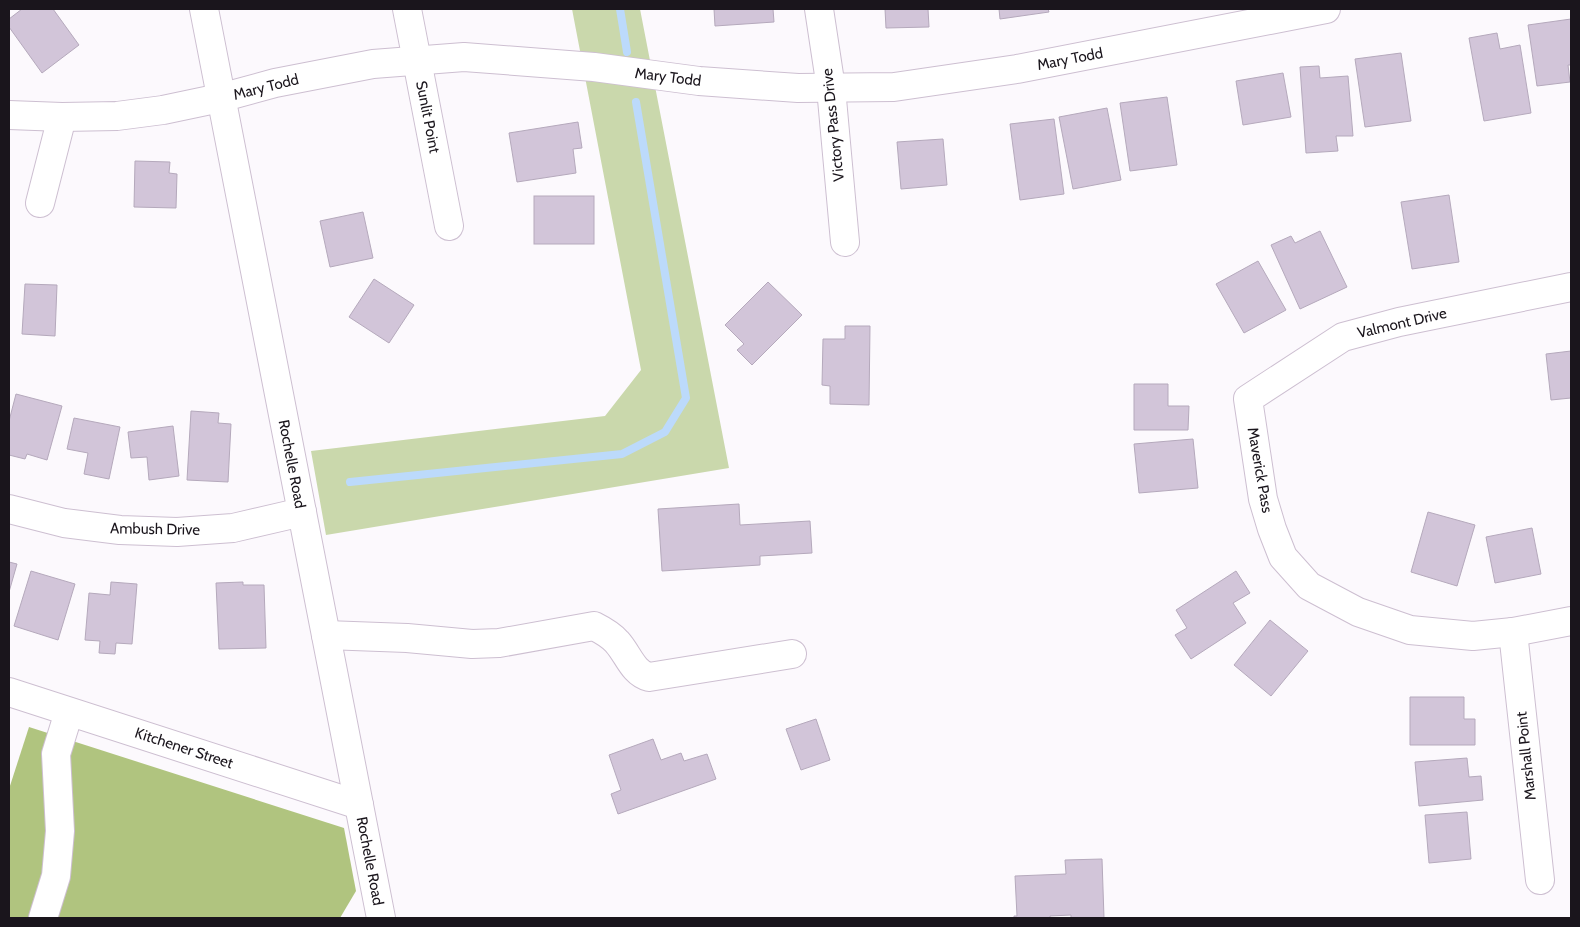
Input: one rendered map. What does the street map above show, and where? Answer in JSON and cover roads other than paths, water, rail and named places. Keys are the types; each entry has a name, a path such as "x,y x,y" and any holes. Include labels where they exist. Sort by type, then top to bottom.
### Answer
{"street":[{"name":"Rochelle Road","path":"204,9 381,918"},
{"name":"Sunlit Point","path":"407,9 449,226"},
{"name":"Victory Pass Drive","path":"819,9 831,88 844,242"},
{"name":"Mary Todd","path":"9,116 117,116 163,110 220,98 275,83 373,64 464,56 594,67 699,81 798,88 894,87 1016,69 1326,9"},
{"path":"40,203 62,117"},
{"name":"Valmont Drive","path":"1248,399 1343,337 1399,322 1571,287"},
{"name":"Maverick Pass","path":"1248,399 1263,498 1272,530 1283,557 1309,586 1358,612 1410,630 1473,636 1512,632 1571,621"},
{"name":"Ambush Drive","path":"9,509 64,522 120,530 176,532 233,528 302,512"},
{"path":"326,635 407,638 472,644 499,643 594,626 616,641 637,671 643,676 649,677 792,654"},
{"name":"Marshall Point","path":"1512,632 1540,880"},
{"name":"Kitchener Street","path":"11,700 69,712 359,805"},
{"path":"44,918 56,876 60,832 56,754 69,712"}],"waterway":[{"path":"620,9 627,52"},
{"path":"350,482 622,454 665,432 686,398 636,102"}]}
